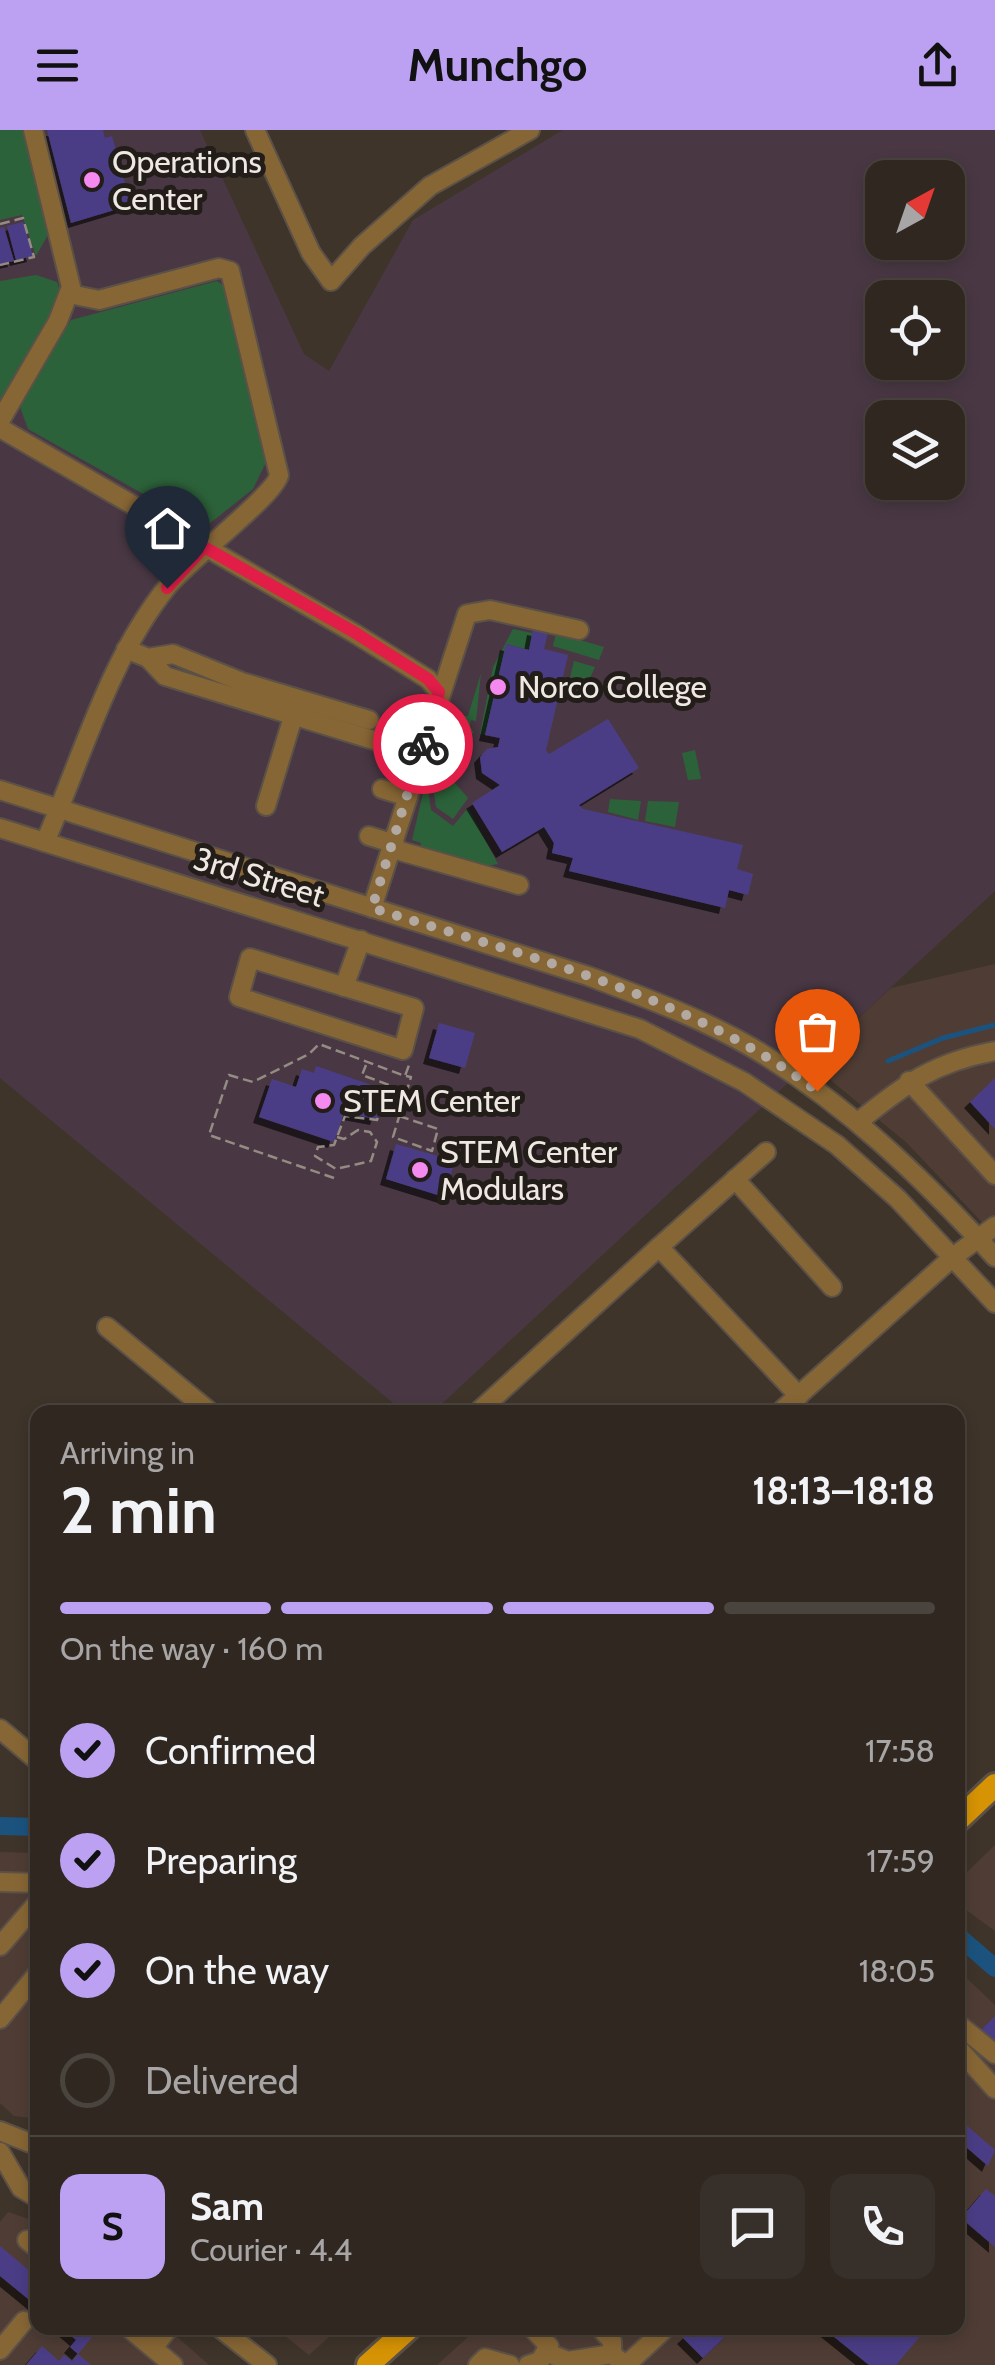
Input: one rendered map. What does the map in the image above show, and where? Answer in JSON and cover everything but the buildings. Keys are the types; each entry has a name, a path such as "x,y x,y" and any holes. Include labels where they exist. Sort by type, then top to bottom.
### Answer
{"main road":[{"path":"965,1807 995,1785"},
{"path":"368,2365 401,2335"}],"street":[{"path":"0,421 70,294 68,262 32,130"},
{"path":"255,130 311,253 330,281 362,246 430,186 530,130"},
{"path":"45,842 126,649 167,588 204,547 272,492 279,474 230,270 219,268 99,300 70,294"},
{"path":"0,428 354,632 428,679 439,692"},
{"path":"372,908 467,614 479,608 579,630"},
{"path":"126,649 148,658 165,676 420,754"},
{"path":"148,658 173,654 242,682 368,720"},
{"path":"266,806 293,716"},
{"name":"3rd Street","path":"0,790 588,976 672,1008 763,1055 858,1122 995,1257"},
{"path":"382,790 408,797"},
{"name":"3rd Street","path":"0,828 640,1030 744,1082 836,1145 898,1199 995,1303"},
{"path":"369,836 519,884"},
{"path":"344,987 360,940"},
{"path":"250,958 344,987 414,1008 403,1050 240,997 250,958"},
{"path":"858,1122 908,1082 950,1059 995,1051"},
{"path":"908,1082 995,1175"},
{"path":"486,1405 766,1152"},
{"path":"735,1180 832,1287"},
{"path":"788,1405 953,1257 995,1226"},
{"path":"659,1247 798,1396"},
{"path":"107,1327 202,1405"},
{"path":"0,1729 30,1754"},
{"path":"0,1882 30,1883"},
{"path":"0,1946 30,1911"},
{"path":"0,2019 30,1982"},
{"path":"965,2030 995,2054"},
{"path":"965,2056 995,2089"},
{"path":"0,2132 30,2143"},
{"path":"0,2152 21,2188 30,2193"},
{"path":"0,2350 24,2321"},
{"path":"137,2335 173,2365"},
{"path":"153,2348 163,2335"},
{"path":"229,2335 267,2365"},
{"path":"528,2365 548,2353 550,2346 539,2335"},
{"path":"606,2335 621,2361"},
{"path":"548,2353 568,2361 621,2361 656,2335"},
{"path":"478,2365 484,2358 510,2365"}],"path":[{"path":"0,224 23,218 34,256 0,265"},
{"path":"334,1178 210,1135 230,1075 253,1082 310,1054 318,1044 360,1056 366,1064 411,1078 392,1137 432,1150 438,1130 399,1116"},
{"path":"405,1076 414,1059"},
{"path":"337,1137 344,1138 358,1130 370,1132 377,1142 371,1161 336,1170 322,1164 315,1151 324,1144 334,1145 337,1137 345,1116 377,1120 389,1085 362,1075 366,1064"}],"shaded area":[{"name":"Norco College","path":"0,130 200,130 304,354 329,371 413,220 563,130 995,130 995,891 441,1405 396,1405 0,1078"},
{"path":"995,964 995,1236 907,1143 810,1063 891,988"},
{"path":"995,1845 995,1931 965,1909 965,1874"},
{"path":"0,1852 30,1853 30,2118 14,2116 0,2103"},
{"path":"965,1977 995,2005 995,2365 437,2365 470,2335 965,2335"},
{"path":"8,2212 30,2220 30,2335 175,2335 209,2365 0,2365 0,2222"},
{"path":"284,2335 331,2335 309,2355"}],"green space":[{"path":"0,130 23,130 49,233 36,256 22,215 0,220"},
{"path":"36,275 57,282 60,290 54,309 0,400 0,281"},
{"path":"217,281 225,287 268,458 253,489 209,524 195,523 28,429 19,404 71,320"},
{"path":"513,629 532,633 529,650 507,644 485,735 480,734 493,667"},
{"path":"556,633 604,647 599,660 553,646"},
{"path":"574,661 595,667 582,695 567,690"},
{"path":"481,673 476,721 471,720 470,726 474,733 466,735 450,718 452,714 468,716"},
{"path":"453,737 457,740 451,771 440,774 439,752"},
{"path":"695,750 701,779 688,780 682,753"},
{"path":"453,781 468,798 453,819 436,807 433,787"},
{"path":"424,789 428,789 431,810 453,826 468,808 498,864 459,861 420,848 421,843 412,840"},
{"path":"610,799 641,801 638,820 608,812"},
{"path":"648,801 679,802 675,827 645,821"}],"waterway":[{"path":"888,1061 943,1038 995,1025"},
{"path":"0,1826 30,1827"},
{"path":"965,1942 995,1968"}],"way so far":[{"path":"423,744 372,908 588,976 672,1008 747,1045 817,1091"}],"place":[{"name":"Operations Center","path":"92,180"},
{"name":"Norco College","path":"498,687"},
{"name":"STEM Center","path":"323,1101"},
{"name":"STEM Center Modulars","path":"420,1170"}],"route":[{"path":"167,588 204,547 354,632 428,679 439,692 423,744"}]}
